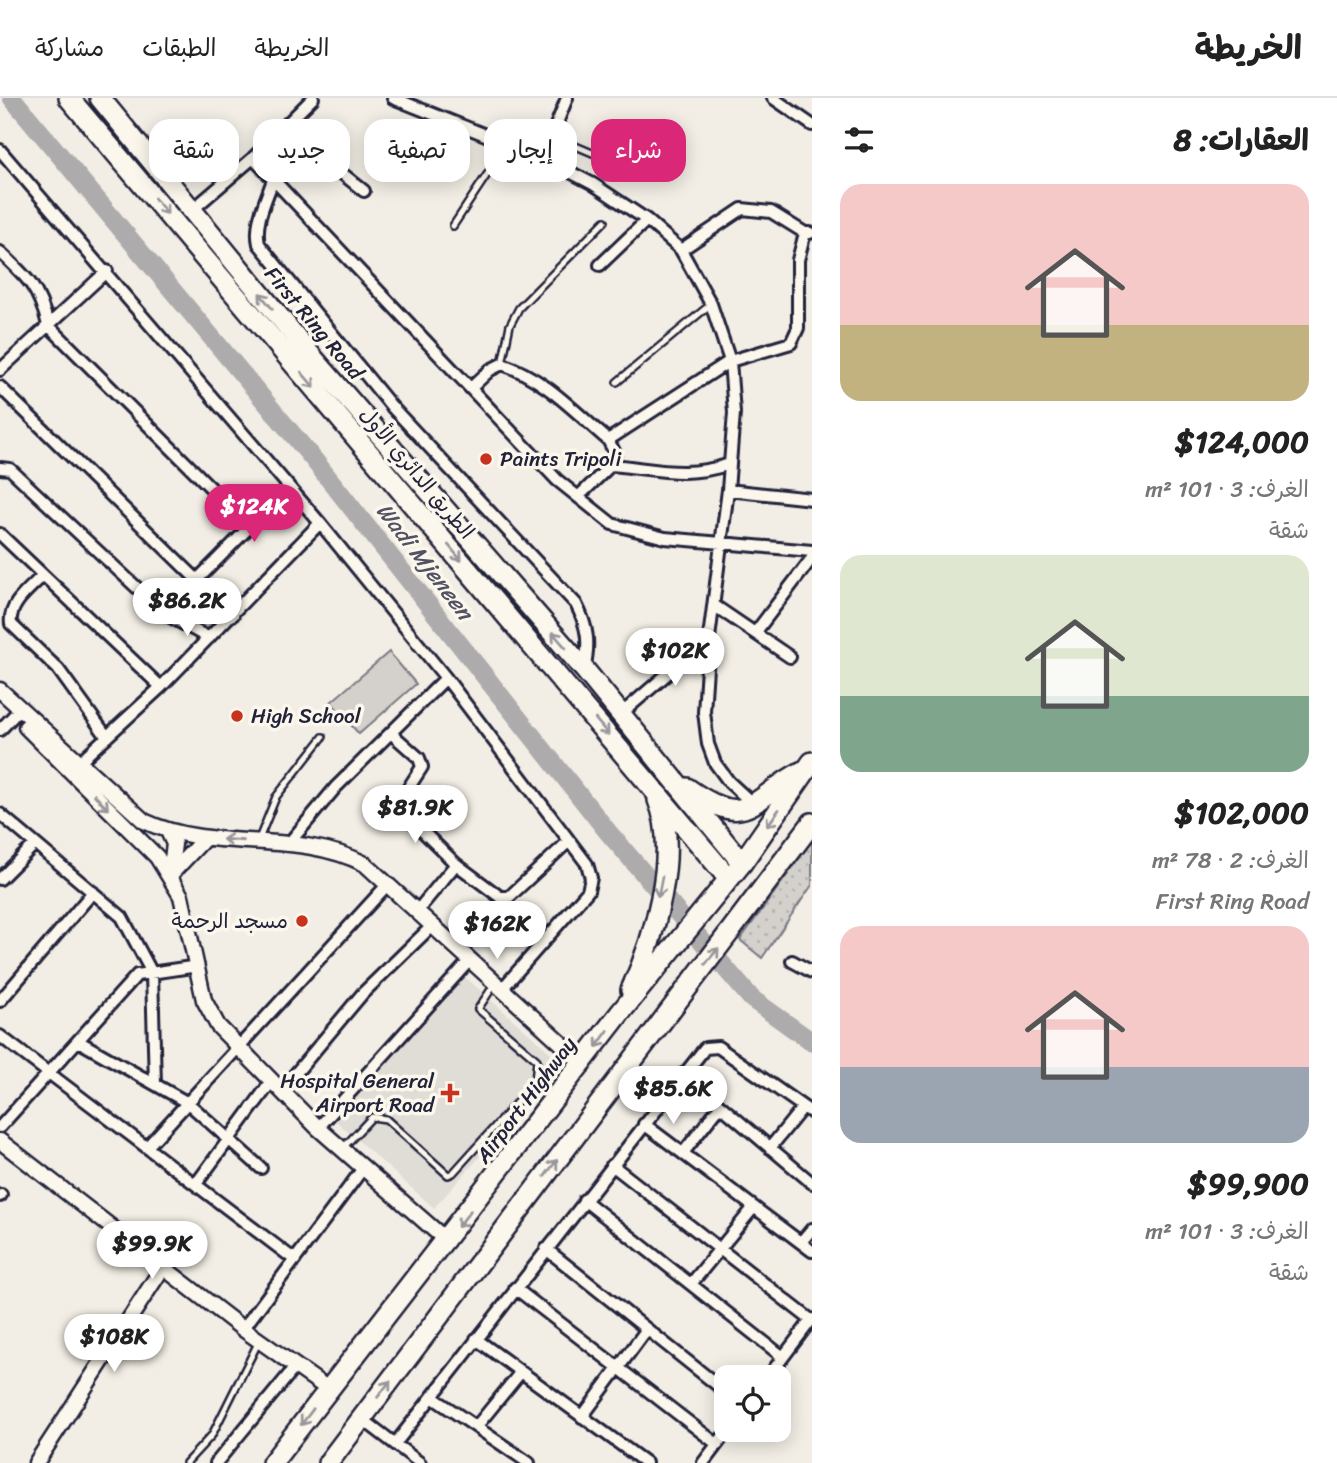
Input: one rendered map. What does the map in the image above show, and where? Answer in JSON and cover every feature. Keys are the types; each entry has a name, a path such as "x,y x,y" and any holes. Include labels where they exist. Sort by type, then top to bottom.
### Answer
{"highway":[{"name":"الطريق الدائري الأول","path":"69,98 660,781 729,879"},
{"name":"First Ring Road","path":"100,98 370,425 621,714 660,781 742,863"},
{"path":"660,781 730,811 754,805 781,782 810,765"},
{"name":"Airport Highway","path":"272,1463 584,1064 620,1013 742,863 810,765"},
{"path":"620,1013 638,974 654,923 667,851 660,781"},
{"path":"328,1463 812,823"}],"street":[{"path":"293,119 313,98"},
{"path":"393,98 420,102 484,133"},
{"path":"559,119 567,98"},
{"path":"773,98 812,125"},
{"path":"0,150 107,271 320,523 446,678 587,864 592,878 588,891 499,986"},
{"path":"191,211 253,158"},
{"path":"577,176 647,220 681,250 711,304 730,361 734,413 729,490 709,638 704,712 708,744 715,763 729,782 754,805"},
{"path":"350,180 364,191"},
{"path":"272,182 260,217 257,234 259,244 398,414 576,604 583,617 590,646 584,669"},
{"path":"275,182 557,480 612,524 665,538 812,551"},
{"path":"608,440 730,361 791,343 796,336 798,260 808,233 771,212 742,209 681,250"},
{"path":"600,265 647,220"},
{"path":"0,252 32,281 41,297 48,326 250,527"},
{"path":"0,370 107,271"},
{"path":"471,388 490,370 502,364 535,377 608,440 615,453 611,465 578,497"},
{"path":"0,387 233,615"},
{"path":"611,465 687,474 705,472 730,464"},
{"path":"0,468 10,469 164,614 209,638"},
{"path":"197,580 289,487"},
{"path":"729,490 812,499"},
{"path":"75,766 233,615 320,523"},
{"path":"0,535 160,687"},
{"path":"755,633 812,558"},
{"path":"43,575 16,604 10,614 11,624 58,669 107,737"},
{"path":"715,606 790,657"},
{"path":"621,714 709,638"},
{"path":"290,842 336,787 446,678"},
{"path":"0,690 17,712 75,766 131,813 168,831 205,838 290,842 346,855 365,864 584,1064"},
{"path":"0,702 17,712"},
{"path":"0,730 17,712"},
{"path":"392,734 419,758 422,767 400,801 401,810 456,864 500,897 507,898 569,841"},
{"path":"75,766 170,875 181,897 204,1000 218,1026 318,1128 447,1241"},
{"path":"0,814 122,917 152,973 155,1084"},
{"path":"168,831 174,844 170,875"},
{"path":"170,875 205,838"},
{"path":"0,878 35,844"},
{"path":"418,910 456,864"},
{"path":"147,1147 388,884"},
{"path":"0,1001 93,892"},
{"path":"196,1184 230,1139 276,1087 363,993 433,925"},
{"path":"318,1128 470,960"},
{"path":"792,961 812,972"},
{"path":"0,1127 137,975 198,966"},
{"path":"0,1036 295,1261"},
{"path":"78,1041 188,1103 261,1168"},
{"path":"395,1444 705,1048 714,1045 807,1110 770,1147"},
{"path":"683,1074 812,1183"},
{"path":"684,1153 720,1106"},
{"path":"644,1124 812,1251"},
{"path":"0,1141 243,1329 328,1389"},
{"path":"612,1165 811,1320 777,1365"},
{"path":"243,1329 364,1167"},
{"path":"584,1200 783,1357"},
{"path":"691,1284 754,1207"},
{"path":"800,1242 812,1229"},
{"path":"546,1249 714,1382"},
{"path":"36,1463 163,1267"},
{"path":"515,1288 717,1444 703,1463"},
{"path":"582,1417 647,1329"},
{"path":"476,1339 646,1463"},
{"path":"216,1463 296,1366"},
{"path":"476,1427 520,1373"},
{"path":"432,1397 529,1463"},
{"path":"361,1418 420,1463"}],"lane":[{"path":"453,226 484,180"},
{"path":"502,364 510,325 519,308 605,221"},
{"path":"617,382 711,304"},
{"path":"258,842 276,797 323,737"},
{"path":"342,1149 372,1117 378,1116 386,1119 448,1175 453,1173 535,1082 538,1072 537,1060 478,1009 499,986"},
{"path":"186,1463 212,1435 259,1341"}],"shaded area":[{"path":"389,652 416,684 359,734 331,702"},
{"path":"812,841 812,885 762,958 740,940"},
{"name":"Hospital General Airport Road","path":"465,977 563,1064 434,1208 336,1121"}],"waterway":[{"name":"Wadi Mjeneen","path":"12,98 314,460 608,832 752,999 812,1042"}],"place":[{"name":"Paints Tripoli","path":"486,459"},
{"name":"High School","path":"237,716"},
{"name":"مسجد الرحمة","path":"302,921"},
{"name":"Hospital General Airport Road","path":"450,1093"}]}
